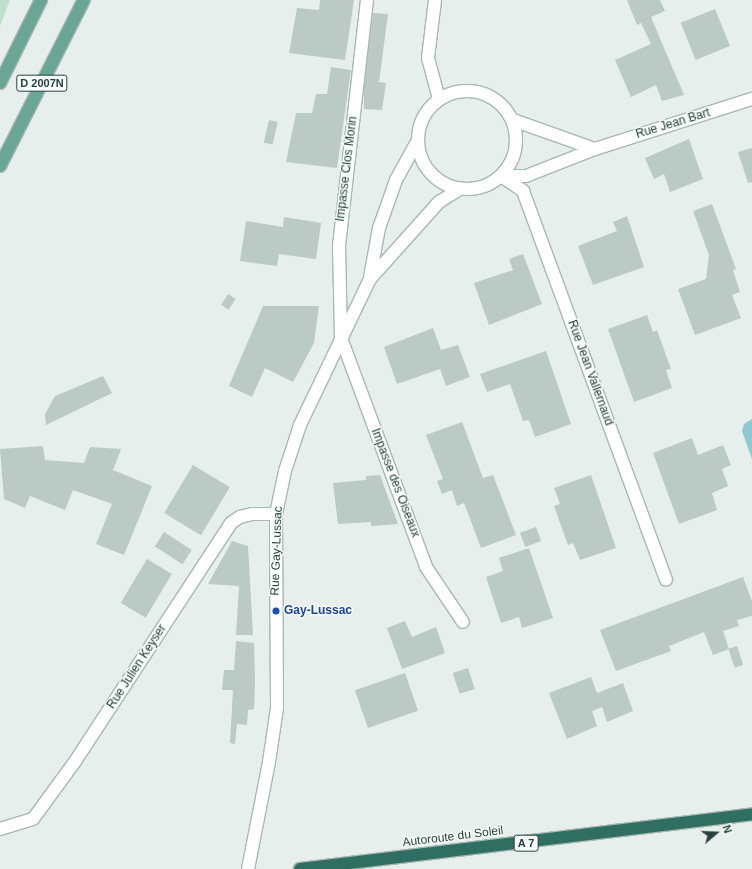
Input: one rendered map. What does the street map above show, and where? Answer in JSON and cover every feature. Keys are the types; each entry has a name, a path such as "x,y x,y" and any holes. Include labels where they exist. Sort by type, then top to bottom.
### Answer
{"highway":[{"name":"Autoroute du Soleil","path":"300,869 752,814"}],"main road":[{"name":"D 2007N","path":"0,82 41,0"},
{"name":"D 2007N","path":"0,166 84,0"}],"street":[{"name":"Impasse Clos Morin","path":"341,338 339,244 367,0"},
{"path":"435,0 428,58 439,99"},
{"path":"341,338 370,279 380,228 396,180 418,140 424,117 439,99 459,91 481,93 500,103 512,120 517,135 516,150 511,164 501,176 489,185 474,189 460,189 443,183 430,172 421,157 418,140"},
{"name":"Rue Jean Bart","path":"501,176 526,176 595,149 752,99"},
{"path":"512,120 595,149"},
{"name":"Rue Jean Vallernaud","path":"501,176 523,191 666,580"},
{"path":"370,279 439,202 460,189"},
{"name":"Rue Gay-Lussac","path":"248,869 265,788 277,708 276,514 285,471 300,425 341,338"},
{"name":"Impasse des Oiseaux","path":"341,338 426,566 463,622"},
{"name":"Rue Julien Keyser","path":"0,830 33,819 74,763 231,523 240,517 252,514 276,514"}],"green space":[{"path":"0,0 10,0 0,26"}],"water":[{"path":"752,419 752,459 742,431 744,424"}],"building":[{"path":"320,0 354,0 345,60 289,53 297,8 319,10"},
{"path":"627,0 660,0 665,11 651,17 684,95 662,101 656,85 631,97 615,60 651,44 641,23 637,25"},
{"path":"715,9 730,46 696,60 681,23"},
{"path":"373,13 388,14 379,82 386,83 382,110 364,109 364,80"},
{"path":"331,67 351,70 337,168 286,162 296,113 312,113 316,94 327,94"},
{"path":"269,120 278,122 273,144 264,142"},
{"path":"689,139 703,179 670,192 664,174 654,179 645,158"},
{"path":"752,148 752,182 748,183 738,152"},
{"path":"712,204 736,269 733,270 740,292 732,295 741,318 695,335 678,289 706,279 709,255 693,211"},
{"path":"627,216 644,267 593,285 578,246 617,231 613,222"},
{"path":"284,217 321,223 316,259 279,254 277,266 240,261 246,221 283,227"},
{"path":"523,254 542,304 489,325 474,283 513,270 509,259"},
{"path":"228,294 236,299 229,310 221,305"},
{"path":"263,306 319,306 314,343 293,382 265,368 252,397 229,386"},
{"path":"647,315 653,332 657,330 671,369 666,370 672,388 634,402 608,329"},
{"path":"433,328 441,350 458,345 470,377 446,386 440,369 397,384 384,347"},
{"path":"546,351 571,424 535,437 529,420 523,421 510,384 487,392 480,374"},
{"path":"103,376 112,393 46,425 45,414 55,396"},
{"path":"462,422 483,478 493,475 516,535 481,548 464,503 457,506 452,490 442,494 437,481 443,479 426,435"},
{"path":"692,438 698,455 723,445 731,465 722,469 728,486 712,493 717,510 679,524 653,453"},
{"path":"43,446 45,460 84,463 90,447 121,449 113,470 152,486 124,555 96,544 112,504 73,490 65,510 30,496 25,508 4,499 0,449"},
{"path":"193,465 230,487 201,535 164,513"},
{"path":"380,475 398,524 371,526 371,522 338,524 333,483 366,480 366,476"},
{"path":"591,475 616,548 580,560 573,543 568,545 554,506 560,504 554,488"},
{"path":"536,527 541,541 525,547 520,533"},
{"path":"164,532 192,550 182,564 155,546"},
{"path":"232,541 248,546 253,635 236,635 239,586 208,584"},
{"path":"529,548 553,618 522,628 519,617 501,623 486,577 503,571 499,558"},
{"path":"147,559 172,574 146,618 121,603"},
{"path":"743,577 752,601 752,616 737,620 739,626 723,631 729,649 713,655 704,632 669,646 671,651 616,671 600,630"},
{"path":"405,621 412,637 436,627 445,653 402,669 387,628"},
{"path":"236,641 254,643 255,682 254,709 248,710 247,725 237,724 235,744 230,743 233,690 222,690 224,670 234,670"},
{"path":"737,646 743,665 735,668 728,649"},
{"path":"468,668 475,689 460,694 453,673"},
{"path":"405,673 418,711 368,728 355,690"},
{"path":"591,677 597,693 623,683 633,711 607,722 602,707 592,711 597,726 567,739 549,693"}],"place":[{"name":"Gay-Lussac","path":"276,611"}]}
